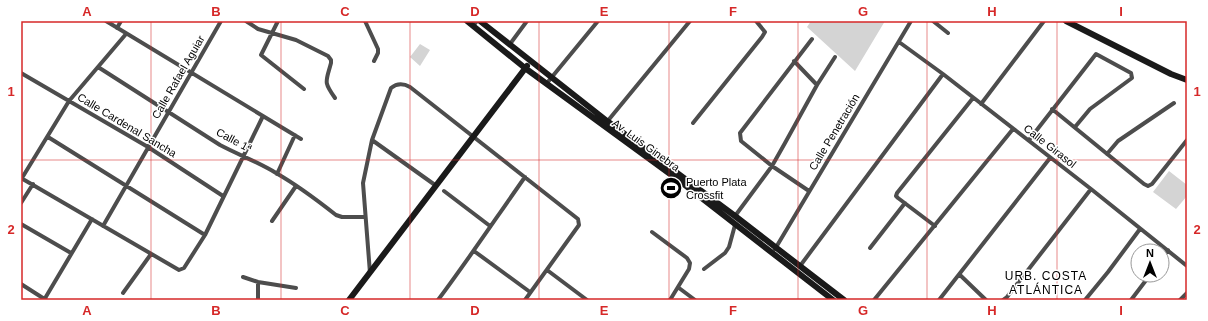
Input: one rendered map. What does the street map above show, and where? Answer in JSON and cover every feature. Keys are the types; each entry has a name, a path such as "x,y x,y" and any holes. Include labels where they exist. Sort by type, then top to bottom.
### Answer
{"street":[{"path":"106,21 301,139"},
{"path":"117,28 121,21"},
{"name":"Calle Rafael Aguiar","path":"103,226 221,21"},
{"path":"246,21 271,33 296,40 330,58 331,63 326,82 327,87 335,98"},
{"path":"278,21 271,33 262,56 304,89"},
{"path":"365,21 378,49 374,62"},
{"name":"Av. Luis Ginebra","path":"467,21 477,23 510,44 553,78 605,124 833,300"},
{"path":"510,44 527,21"},
{"path":"547,84 598,21"},
{"path":"605,124 690,21"},
{"path":"692,124 762,37 765,32 756,21"},
{"name":"Calle Penetración","path":"771,253 776,248 911,21"},
{"path":"933,21 948,32"},
{"path":"981,104 1044,21"},
{"path":"1066,21 1171,74 1187,80"},
{"name":"Av. Luis Ginebra","path":"477,23 525,68 734,216 844,300"},
{"path":"126,34 70,101 22,178 151,254 182,270 205,234 263,116"},
{"path":"809,191 772,166 741,141 740,133 812,39"},
{"name":"Calle Girasol","path":"899,42 943,74 1159,243"},
{"path":"1028,140 1096,54 1131,73 1132,78 1090,109 1075,127"},
{"path":"734,216 772,166 817,85 835,57"},
{"path":"349,300 370,274 435,185 531,61"},
{"path":"794,61 817,85"},
{"name":"Calle 1ª","path":"98,67 220,145 277,174 340,217 365,217"},
{"name":"Calle Cardenal Sancha","path":"21,73 148,147 224,196"},
{"path":"800,266 943,74"},
{"path":"370,274 363,183 372,140 391,88 398,84 402,84 410,87 578,219 579,225 524,300"},
{"path":"935,226 896,196 973,98"},
{"path":"1107,154 1118,140 1174,103"},
{"path":"1052,109 1148,186 1152,184 1187,140"},
{"path":"874,300 1013,129"},
{"path":"277,174 295,135"},
{"path":"48,137 205,234"},
{"path":"372,140 435,185"},
{"path":"939,300 1050,158"},
{"path":"438,300 525,177"},
{"path":"21,204 33,184"},
{"path":"272,221 296,186"},
{"path":"1003,300 1007,297 1091,189"},
{"path":"444,191 490,226"},
{"path":"870,248 905,203"},
{"path":"21,284 45,300 92,219"},
{"path":"21,224 71,253"},
{"path":"704,269 725,253 729,247 735,225"},
{"path":"1085,300 1140,229"},
{"path":"652,232 689,260 690,266 679,288 670,300"},
{"path":"474,251 530,292"},
{"name":"Calle Girasol","path":"1170,252 1187,266"},
{"path":"123,292 151,254"},
{"path":"547,270 587,300"},
{"path":"960,275 986,300"},
{"path":"243,277 258,282 296,288"},
{"path":"258,282 258,300"},
{"path":"1130,300 1144,283"},
{"path":"679,288 695,300"},
{"path":"1180,300 1187,293"}],"shaded area":[{"path":"811,21 885,21 855,71 807,27"},
{"path":"420,44 430,50 420,66 410,57"},
{"path":"1169,171 1187,185 1187,196 1176,209 1153,192"}],"place":[{"name":"Puerto Plata Crossfit","path":"671,188"}],"district":[{"name":"URB. COSTA ATLÁNTICA","path":"1046,283"}]}
